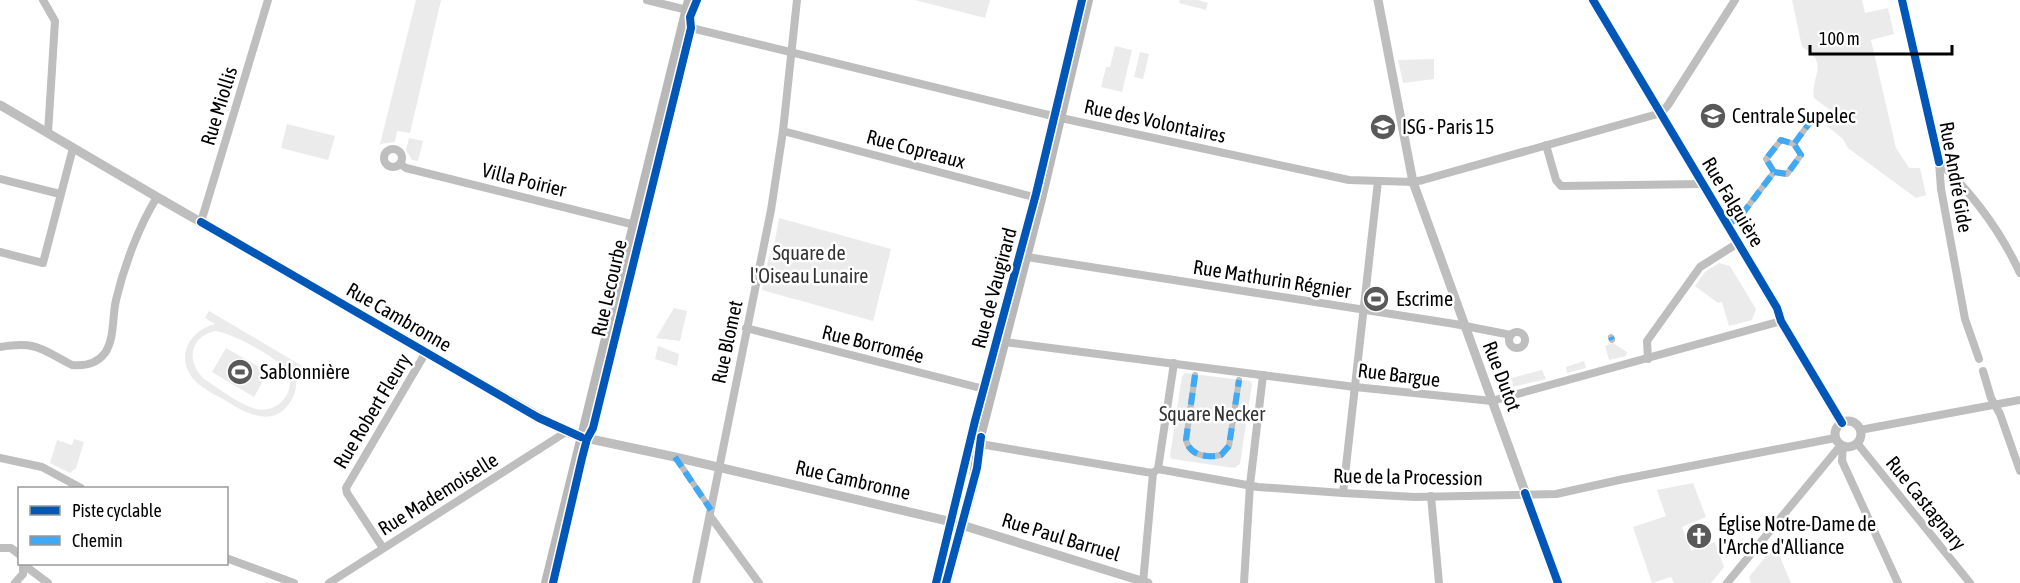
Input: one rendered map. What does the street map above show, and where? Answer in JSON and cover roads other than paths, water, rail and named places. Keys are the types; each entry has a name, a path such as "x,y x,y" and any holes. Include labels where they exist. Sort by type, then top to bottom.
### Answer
{"main road":[{"name":"Rue de Vaugirard","path":"946,583 963,526 992,391 1061,118 1088,0"},
{"name":"Rue Lecourbe","path":"546,583 688,5"}],"street":[{"path":"43,0 55,21 48,133"},
{"name":"Rue Miollis","path":"201,222 268,0"},
{"path":"647,0 688,5"},
{"name":"Rue Blomet","path":"696,583 771,210 783,131 797,0"},
{"name":"Rue Dutot","path":"1378,0 1413,182 1558,583"},
{"name":"Rue Falguière","path":"1593,0 1777,308 1781,321 1842,423"},
{"path":"1661,113 1735,0"},
{"name":"Rue André Gide","path":"1902,0 1940,162 1941,189 1965,319 1979,359"},
{"name":"Rue des Volontaires","path":"683,26 1061,118 1349,180 1413,182 1661,113"},
{"name":"Rue Cambronne","path":"0,105 157,198 566,432 963,526"},
{"path":"1794,144 1813,118"},
{"name":"Rue Copreaux","path":"783,131 1041,199"},
{"path":"1781,140 1794,144 1801,155 1787,174 1774,172 1766,159 1781,140"},
{"path":"1546,145 1556,180 1564,187 1702,184"},
{"path":"0,252 43,263 73,148"},
{"path":"1940,162 1966,189 1994,224 2020,273"},
{"name":"Villa Poirier","path":"400,164 406,168 635,225"},
{"path":"1727,225 1740,217 1774,172"},
{"path":"0,179 60,194"},
{"path":"1343,493 1378,181"},
{"path":"0,347 22,344 35,346 78,366 92,364 101,358 110,343 116,300 141,224 157,198"},
{"path":"1648,358 1647,341 1700,267 1738,243"},
{"name":"Rue Mathurin Régnier","path":"1027,256 1464,325 1511,335"},
{"name":"Rue Bargue","path":"1004,342 1355,387 1492,401 1781,321"},
{"name":"Rue Borromée","path":"746,328 992,391"},
{"name":"Rue Robert Fleury","path":"383,548 346,488 426,352"},
{"path":"1145,583 1156,471 1174,363"},
{"path":"1983,371 1991,398 1997,405 2020,471"},
{"path":"1195,375 1186,440 1190,449 1205,456 1221,455 1229,446 1239,380"},
{"path":"1244,583 1250,485 1263,375"},
{"path":"1860,430 2020,400"},
{"path":"1840,443 1850,447 1857,443 1860,430 1855,423 1842,423 1836,428 1842,461 1898,583"},
{"name":"Rue Mademoiselle","path":"329,583 566,432"},
{"path":"1727,583 1840,443"},
{"name":"Rue de la Procession","path":"980,444 1250,485 1343,493 1431,496 1556,494 1619,480 1840,443"},
{"name":"Rue Castagnary","path":"1857,443 1970,583"},
{"path":"1204,464 1205,456"},
{"path":"675,457 710,513 759,583"},
{"path":"0,458 42,467 77,487"},
{"path":"1431,496 1439,583"},
{"name":"Rue Paul Barruel","path":"963,526 1145,583"},
{"path":"0,548 10,548 18,554"},
{"path":"228,559 294,583"},
{"path":"15,583 23,574 24,565"},
{"path":"25,565 48,583"}],"place":[{"name":"Centrale Supelec","path":"1713,116"},
{"name":"ISG - Paris 15","path":"1383,127"},
{"name":"Escrime","path":"1376,299"},
{"name":"Sablonnière","path":"240,372"},
{"name":"Église Notre-Dame de l'Arche d'Alliance","path":"1699,536"}],"park label":[{"name":"Square de l'Oiseau Lunaire","path":"809,264"},
{"name":"Square Necker","path":"1212,414"}]}
